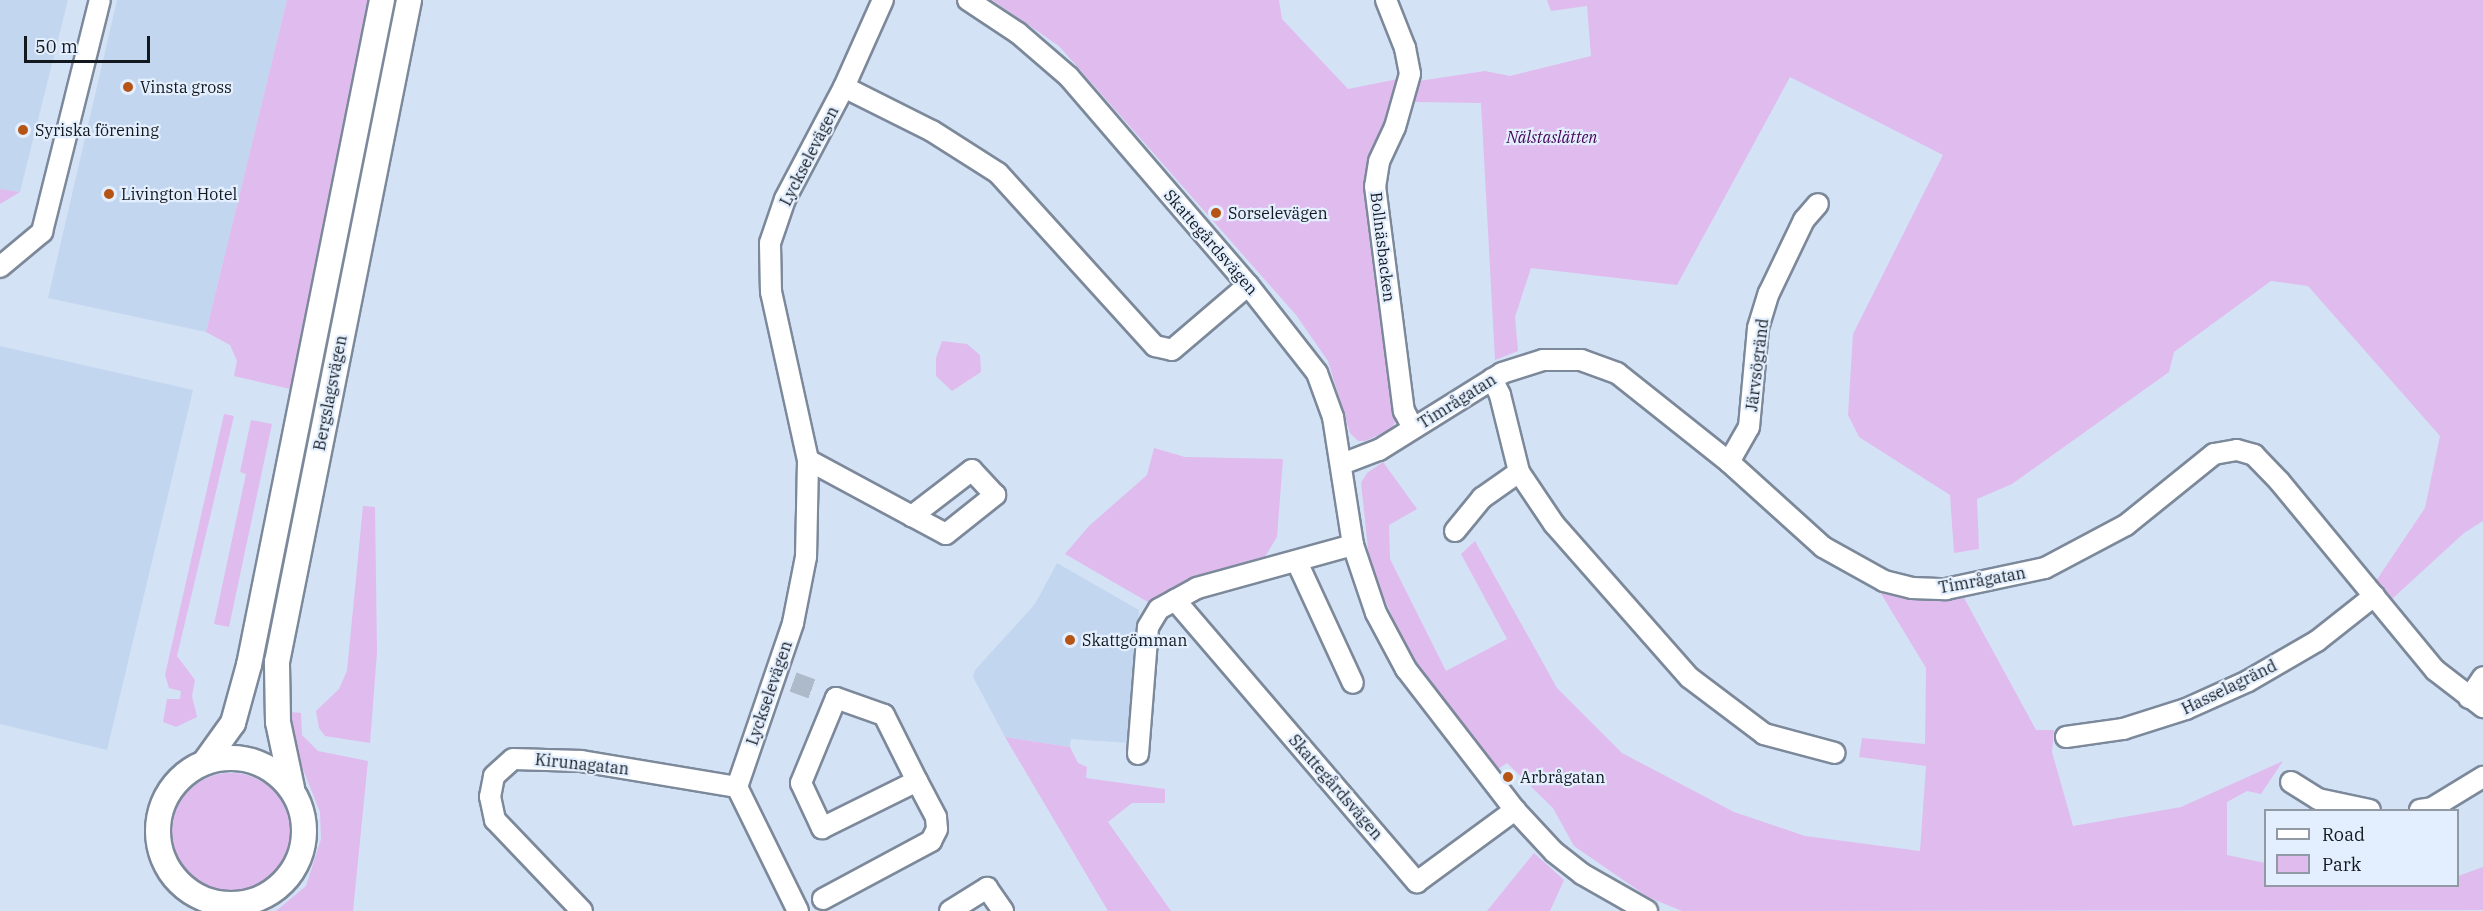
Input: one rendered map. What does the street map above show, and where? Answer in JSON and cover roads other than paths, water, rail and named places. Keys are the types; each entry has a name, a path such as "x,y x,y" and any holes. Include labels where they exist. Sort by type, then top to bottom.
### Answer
{"main road":[{"name":"Bergslagsvägen","path":"205,762 233,723 249,665 382,0"},
{"name":"Bergslagsvägen","path":"292,788 278,722 277,662 409,0"},
{"path":"249,759 274,770 292,788 305,832 299,856 282,885 252,907 183,900 162,859 158,823 177,780 205,762 249,759"}],"street":[{"path":"0,267 42,232 51,209 100,0"},
{"name":"Lyckselevägen","path":"737,787 798,603 806,557 808,460 771,292 770,243 785,199 844,87 883,0"},
{"name":"Skattegårdsvägen","path":"968,0 1018,33 1069,78 1248,285 1317,373 1333,417 1353,545 1376,613 1406,669 1515,810 1554,852 1582,874 1647,911"},
{"name":"Bollnäsbacken","path":"1386,0 1405,48 1410,74 1395,127 1379,162 1375,186 1404,411 1413,428"},
{"path":"844,87 940,136 998,173 1155,346 1172,350 1248,285"},
{"name":"Järvsögränd","path":"1729,462 1749,427 1758,328 1769,292 1804,220 1818,204"},
{"name":"Timrågatan","path":"1342,464 1379,450 1492,380 1544,360 1581,360 1617,373 1729,462 1823,547 1884,581 1912,588 1946,589 2045,568 2126,525 2214,454 2236,450 2254,455 2280,482 2435,670 2476,702 2483,677"},
{"path":"1492,380 1500,395 1519,472 1554,524 1690,678 1764,734 1836,753"},
{"path":"808,460 912,516"},
{"path":"1455,531 1482,498 1519,472"},
{"path":"1138,754 1148,627 1159,609 1197,588 1353,545"},
{"path":"1297,562 1353,683"},
{"name":"Hasselagränd","path":"2066,737 2123,729 2217,695 2317,641 2374,596"},
{"name":"Skattegårdsvägen","path":"1175,600 1417,882 1515,810"},
{"path":"823,899 931,841 938,829 936,817 884,715 836,698 801,783 822,828 917,781"},
{"name":"Kirunagatan","path":"582,911 495,820 490,797 494,776 513,759 581,760 737,787"},
{"path":"2426,809 2432,808 2483,777"},
{"path":"2290,782 2319,799 2365,809"},
{"path":"737,787 798,911"},
{"path":"950,911 987,888 1003,911"}],"tunnel":[{"path":"793,682 818,691"}],"place":[{"name":"Vinsta gross","path":"128,87"},
{"name":"Syriska förening","path":"23,130"},
{"name":"Livington Hotel","path":"109,194"},
{"name":"Sorselevägen","path":"1216,213"},
{"name":"Skattgömman","path":"1070,640"},
{"name":"Arbrågatan","path":"1508,777"}],"park label":[{"name":"Nälstaslätten","path":"1552,137"}]}
